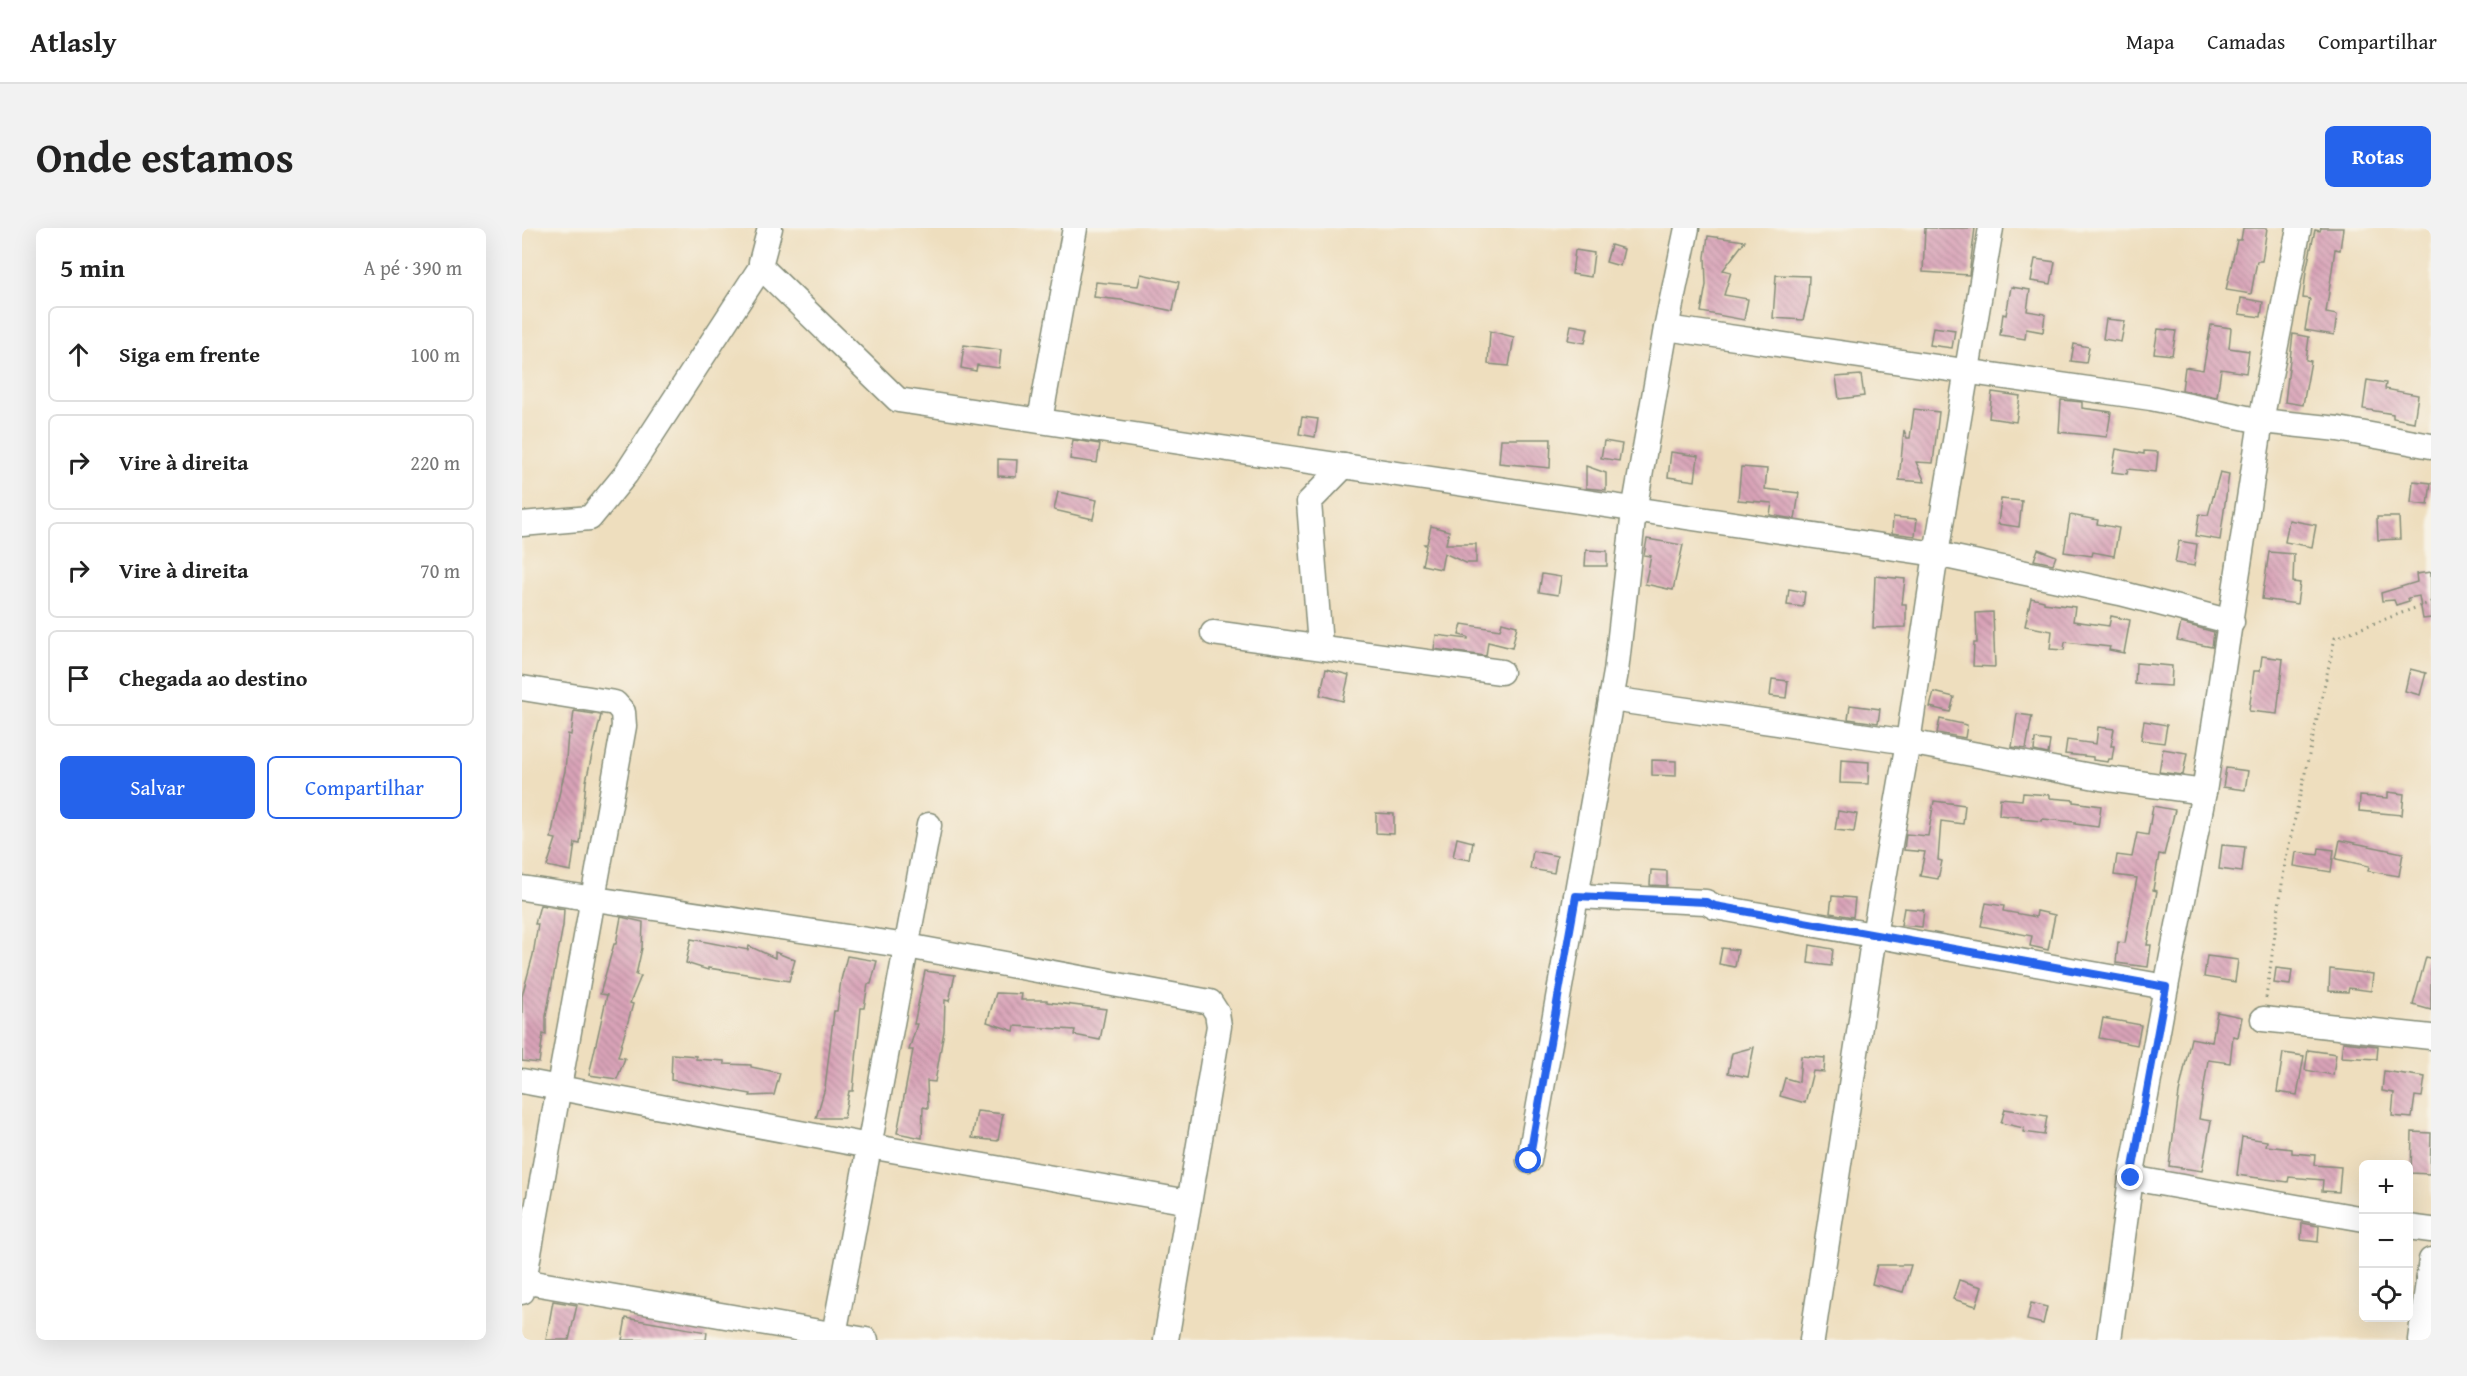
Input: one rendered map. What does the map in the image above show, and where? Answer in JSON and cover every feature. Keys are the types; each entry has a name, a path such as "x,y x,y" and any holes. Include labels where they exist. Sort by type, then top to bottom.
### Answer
{"street":[{"path":"522,524 590,518 626,474 761,269 770,228"},
{"path":"1040,420 1075,228"},
{"path":"1529,1161 1611,699 1634,511 1666,328 1687,228"},
{"path":"1812,1340 1874,935 1908,742 1936,554 1991,228"},
{"path":"2109,1340 2131,1178 2204,792 2232,622 2261,421 2299,228"},
{"path":"761,269 898,400 1936,554 2120,593 2232,622"},
{"path":"1666,328 2151,398 2261,421 2338,429 2431,446"},
{"path":"1320,646 1309,502 1344,466"},
{"path":"1213,633 1502,672"},
{"path":"522,688 615,703 623,712 624,726 523,1285 834,1337 866,1340"},
{"path":"1611,699 1908,742 2101,778 2204,792"},
{"path":"834,1337 929,825"},
{"path":"522,888 907,946 1210,1002 1217,1013 1218,1026 1166,1340"},
{"path":"1576,896 1706,902 1715,906 2166,987"},
{"path":"2263,1019 2431,1037"},
{"path":"522,1081 869,1146 1189,1202"},
{"path":"2131,1178 2359,1218"},
{"path":"2413,1228 2431,1230"},
{"path":"2420,1340 2431,1260"}],"path":[{"path":"2263,1019 2285,862 2336,638 2431,602"}],"building":[{"path":"1925,228 1975,228 1969,275 1923,272"},
{"path":"2243,228 2267,228 2262,261 2257,261 2251,294 2226,290 2237,240 2241,240"},
{"path":"2321,228 2343,228 2340,250 2335,249 2326,313 2337,315 2334,335 2305,330 2310,299 2303,298 2306,271 2315,230 2320,231"},
{"path":"1708,236 1745,241 1723,270 1731,272 1724,295 1748,299 1744,320 1701,312 1706,285 1705,257"},
{"path":"1611,245 1624,249 1620,266 1606,262"},
{"path":"1575,250 1594,253 1591,277 1572,274"},
{"path":"2035,259 2055,262 2051,284 2031,281"},
{"path":"1141,274 1179,282 1173,311 1094,297 1096,282 1138,286"},
{"path":"1776,275 1809,276 1808,300 1803,320 1773,318"},
{"path":"2011,287 2030,290 2027,311 2045,314 2043,332 2026,329 2025,339 2000,335"},
{"path":"2241,298 2263,302 2261,317 2239,314"},
{"path":"2106,319 2125,321 2121,342 2103,339"},
{"path":"1571,325 1588,328 1585,343 1568,340"},
{"path":"2211,325 2231,328 2229,348 2249,351 2246,373 2221,369 2217,397 2182,390 2185,367 2203,370"},
{"path":"1933,327 1955,330 1952,348 1930,345"},
{"path":"2158,329 2176,331 2172,355 2154,353"},
{"path":"1490,331 1514,337 1509,366 1488,364"},
{"path":"2293,334 2309,337 2306,360 2311,361 2303,405 2285,402"},
{"path":"2074,344 2089,347 2086,363 2071,361"},
{"path":"964,345 1001,350 999,368 977,365 976,371 961,368"},
{"path":"1861,375 1864,396 1839,399 1836,377"},
{"path":"2367,380 2386,383 2385,389 2418,395 2414,422 2393,418 2393,414 2363,409"},
{"path":"1992,392 2020,396 2016,422 1989,418"},
{"path":"2061,400 2082,402 2082,408 2111,412 2107,437 2059,432"},
{"path":"1914,409 1939,412 1933,463 1916,462 1925,482 1899,480 1904,430 1907,438 1910,438"},
{"path":"1302,417 1318,419 1315,437 1299,434"},
{"path":"1501,439 1551,439 1550,468 1499,463"},
{"path":"1073,440 1100,444 1097,463 1070,459"},
{"path":"1604,441 1622,444 1619,461 1601,458"},
{"path":"2116,449 2144,454 2144,451 2158,452 2156,472 2128,469 2127,474 2112,472"},
{"path":"1671,452 1698,456 1695,481 1668,477"},
{"path":"998,459 1017,460 1016,477 998,476"},
{"path":"1586,466 1606,473 1606,490 1586,488"},
{"path":"1741,467 1767,469 1765,489 1799,493 1795,519 1770,515 1772,503 1738,500"},
{"path":"2220,472 2229,474 2220,540 2196,536 2199,514 2208,515"},
{"path":"2413,481 2431,483 2428,505 2411,503"},
{"path":"1058,492 1097,500 1093,519 1054,510"},
{"path":"2001,499 2022,501 2019,527 1998,524"},
{"path":"2070,515 2098,520 2097,524 2119,528 2114,556 2093,552 2092,556 2064,552"},
{"path":"1893,517 1917,519 1915,536 1892,533"},
{"path":"2377,517 2399,517 2400,539 2378,540"},
{"path":"2289,520 2316,525 2312,547 2285,542"},
{"path":"1431,526 1449,531 1446,544 1476,544 1476,563 1466,563 1444,553 1441,569 1422,565 1426,546 1424,544 1427,544"},
{"path":"1647,539 1683,545 1673,590 1645,584 1651,556 1644,555"},
{"path":"2179,541 2197,544 2194,566 2175,563"},
{"path":"2038,549 2056,556 2053,564 2034,560"},
{"path":"1586,550 1607,551 1607,566 1585,566"},
{"path":"2269,552 2294,554 2293,582 2300,583 2297,604 2262,599"},
{"path":"2431,572 2431,618 2423,619 2419,596 2408,598 2409,601 2396,605 2394,600 2382,601 2381,593 2417,582 2416,574"},
{"path":"1542,574 1561,577 1558,595 1539,592"},
{"path":"1875,576 1905,579 1902,604 1906,604 1906,627 1873,628"},
{"path":"1789,589 1805,592 1803,607 1787,605"},
{"path":"2031,598 2044,601 2044,603 2075,607 2073,621 2109,626 2111,616 2130,620 2124,653 2109,650 2110,647 2065,642 2064,650 2050,649 2052,631 2025,626"},
{"path":"1993,612 1995,667 1973,666 1974,643 1977,643 1976,613"},
{"path":"1502,622 1517,626 1512,648 1488,642 1486,656 1434,649 1436,635 1468,639 1468,637 1459,635 1462,624 1500,630"},
{"path":"2181,623 2214,632 2212,647 2177,640"},
{"path":"2262,656 2283,659 2277,714 2249,711 2254,671 2260,671"},
{"path":"2136,663 2172,666 2171,686 2135,684"},
{"path":"1326,669 1349,675 1343,701 1320,695"},
{"path":"2410,669 2426,673 2420,695 2405,691"},
{"path":"1772,679 1788,681 1786,698 1770,696"},
{"path":"1934,692 1954,697 1950,712 1930,707"},
{"path":"1850,705 1880,709 1878,723 1848,719"},
{"path":"574,711 601,715 586,781 580,844 575,843 571,871 547,866 556,839 551,838 565,771 568,734 571,735"},
{"path":"2017,714 2032,716 2026,749 2012,747"},
{"path":"1940,719 1967,725 1965,738 1937,733"},
{"path":"2144,721 2167,725 2164,743 2141,740"},
{"path":"2098,727 2114,729 2111,746 2114,746 2112,759 2108,762 2093,760 2093,757 2065,754 2067,740 2096,744"},
{"path":"2035,739 2050,741 2048,754 2034,751"},
{"path":"2163,749 2187,753 2183,775 2159,772"},
{"path":"1652,760 1676,761 1676,776 1652,775"},
{"path":"1841,760 1869,762 1868,784 1840,783"},
{"path":"2226,768 2248,771 2245,790 2223,787"},
{"path":"2388,792 2404,794 2402,815 2359,811 2360,796 2388,798"},
{"path":"2023,793 2050,795 2050,798 2101,806 2098,827 2075,824 2075,822 2043,819 2042,821 1999,815 2000,798 2022,800"},
{"path":"1934,801 1965,805 1963,824 1941,821 1938,860 1942,861 1938,879 1920,876 1925,852 1904,850 1906,834 1928,836"},
{"path":"2153,806 2175,810 2164,855 2159,854 2153,890 2157,891 2147,945 2151,945 2148,967 2116,963 2118,942 2125,943 2137,878 2114,875 2117,855 2132,857 2137,833 2148,835"},
{"path":"1838,811 1857,814 1854,832 1835,830"},
{"path":"1376,813 1394,814 1394,834 1376,833"},
{"path":"1457,838 1473,842 1470,860 1453,857"},
{"path":"2340,840 2403,853 2399,876 2368,871 2369,866 2336,859"},
{"path":"2222,845 2245,847 2242,872 2219,869"},
{"path":"2319,848 2334,850 2331,872 2294,866 2296,852 2318,855"},
{"path":"1533,851 1557,856 1554,873 1530,869"},
{"path":"1651,870 1667,871 1667,886 1650,885"},
{"path":"1832,896 1855,898 1853,917 1830,913"},
{"path":"1986,903 2004,906 2003,911 2036,917 2037,911 2055,915 2048,950 2030,946 2032,936 1981,926"},
{"path":"540,905 564,909 563,926 546,1016 546,1035 543,1034 539,1063 522,1061 522,996 533,955 538,924 535,924"},
{"path":"1904,908 1924,910 1922,927 1901,925"},
{"path":"621,917 643,922 642,948 636,975 641,976 630,1003 633,1004 618,1057 625,1058 617,1079 589,1075 607,995 600,994 614,944 616,944"},
{"path":"691,939 748,950 749,946 775,958 775,952 795,960 789,981 708,968 708,970 686,963"},
{"path":"1810,945 1833,949 1831,966 1808,963"},
{"path":"1722,948 1738,950 1735,967 1719,964"},
{"path":"847,956 877,961 871,984 868,984 864,1008 861,1008 853,1091 849,1091 844,1118 816,1118 825,1088 834,1011 837,1011"},
{"path":"2207,956 2238,960 2235,982 2204,977"},
{"path":"2426,957 2431,958 2431,1010 2413,1005"},
{"path":"2276,968 2292,970 2290,985 2274,983"},
{"path":"2330,969 2373,974 2371,991 2349,988 2348,992 2329,991"},
{"path":"925,971 955,975 949,1001 945,1000 944,1031 935,1082 927,1081 928,1108 923,1107 922,1138 897,1133 913,1050 909,1050 917,1024 914,1024"},
{"path":"996,993 1022,994 1021,1000 1047,1000 1047,1002 1106,1009 1100,1040 1074,1035 1075,1030 1015,1026 1014,1031 987,1022"},
{"path":"2217,1012 2242,1017 2238,1037 2233,1036 2230,1063 2208,1060 2199,1119 2211,1121 2202,1171 2169,1166 2179,1093 2191,1038 2212,1042"},
{"path":"2103,1018 2141,1025 2137,1045 2099,1038"},
{"path":"2343,1042 2378,1046 2377,1059 2341,1057"},
{"path":"1754,1047 1748,1077 1728,1073 1732,1053"},
{"path":"2308,1050 2336,1054 2333,1075 2305,1070"},
{"path":"2283,1053 2304,1056 2297,1095 2277,1092"},
{"path":"672,1054 724,1061 724,1064 751,1065 751,1067 780,1073 774,1095 750,1096 751,1094 671,1080"},
{"path":"1801,1056 1825,1058 1824,1072 1813,1071 1805,1103 1780,1096 1785,1078 1799,1082"},
{"path":"2384,1071 2425,1077 2422,1097 2415,1096 2412,1118 2392,1116 2394,1093 2382,1091"},
{"path":"2005,1109 2047,1116 2044,1135 2023,1132 2024,1128 2001,1123"},
{"path":"977,1111 1003,1114 998,1141 972,1138"},
{"path":"2412,1132 2431,1133 2430,1174 2413,1173"},
{"path":"2242,1137 2267,1141 2266,1146 2292,1149 2292,1153 2315,1155 2314,1165 2341,1167 2339,1192 2322,1191 2323,1180 2289,1177 2288,1182 2237,1175"},
{"path":"2302,1223 2319,1226 2318,1242 2301,1240"},
{"path":"1877,1265 1911,1265 1903,1292 1872,1284"},
{"path":"1959,1280 1982,1287 1976,1306 1953,1299"},
{"path":"553,1301 577,1305 569,1340 546,1340"},
{"path":"2031,1303 2047,1307 2043,1324 2027,1320"},
{"path":"626,1318 707,1332 706,1340 622,1340"}],"route":[{"path":"1529,1161 1576,896 1706,902 1715,906 2166,987 2131,1178"}]}
